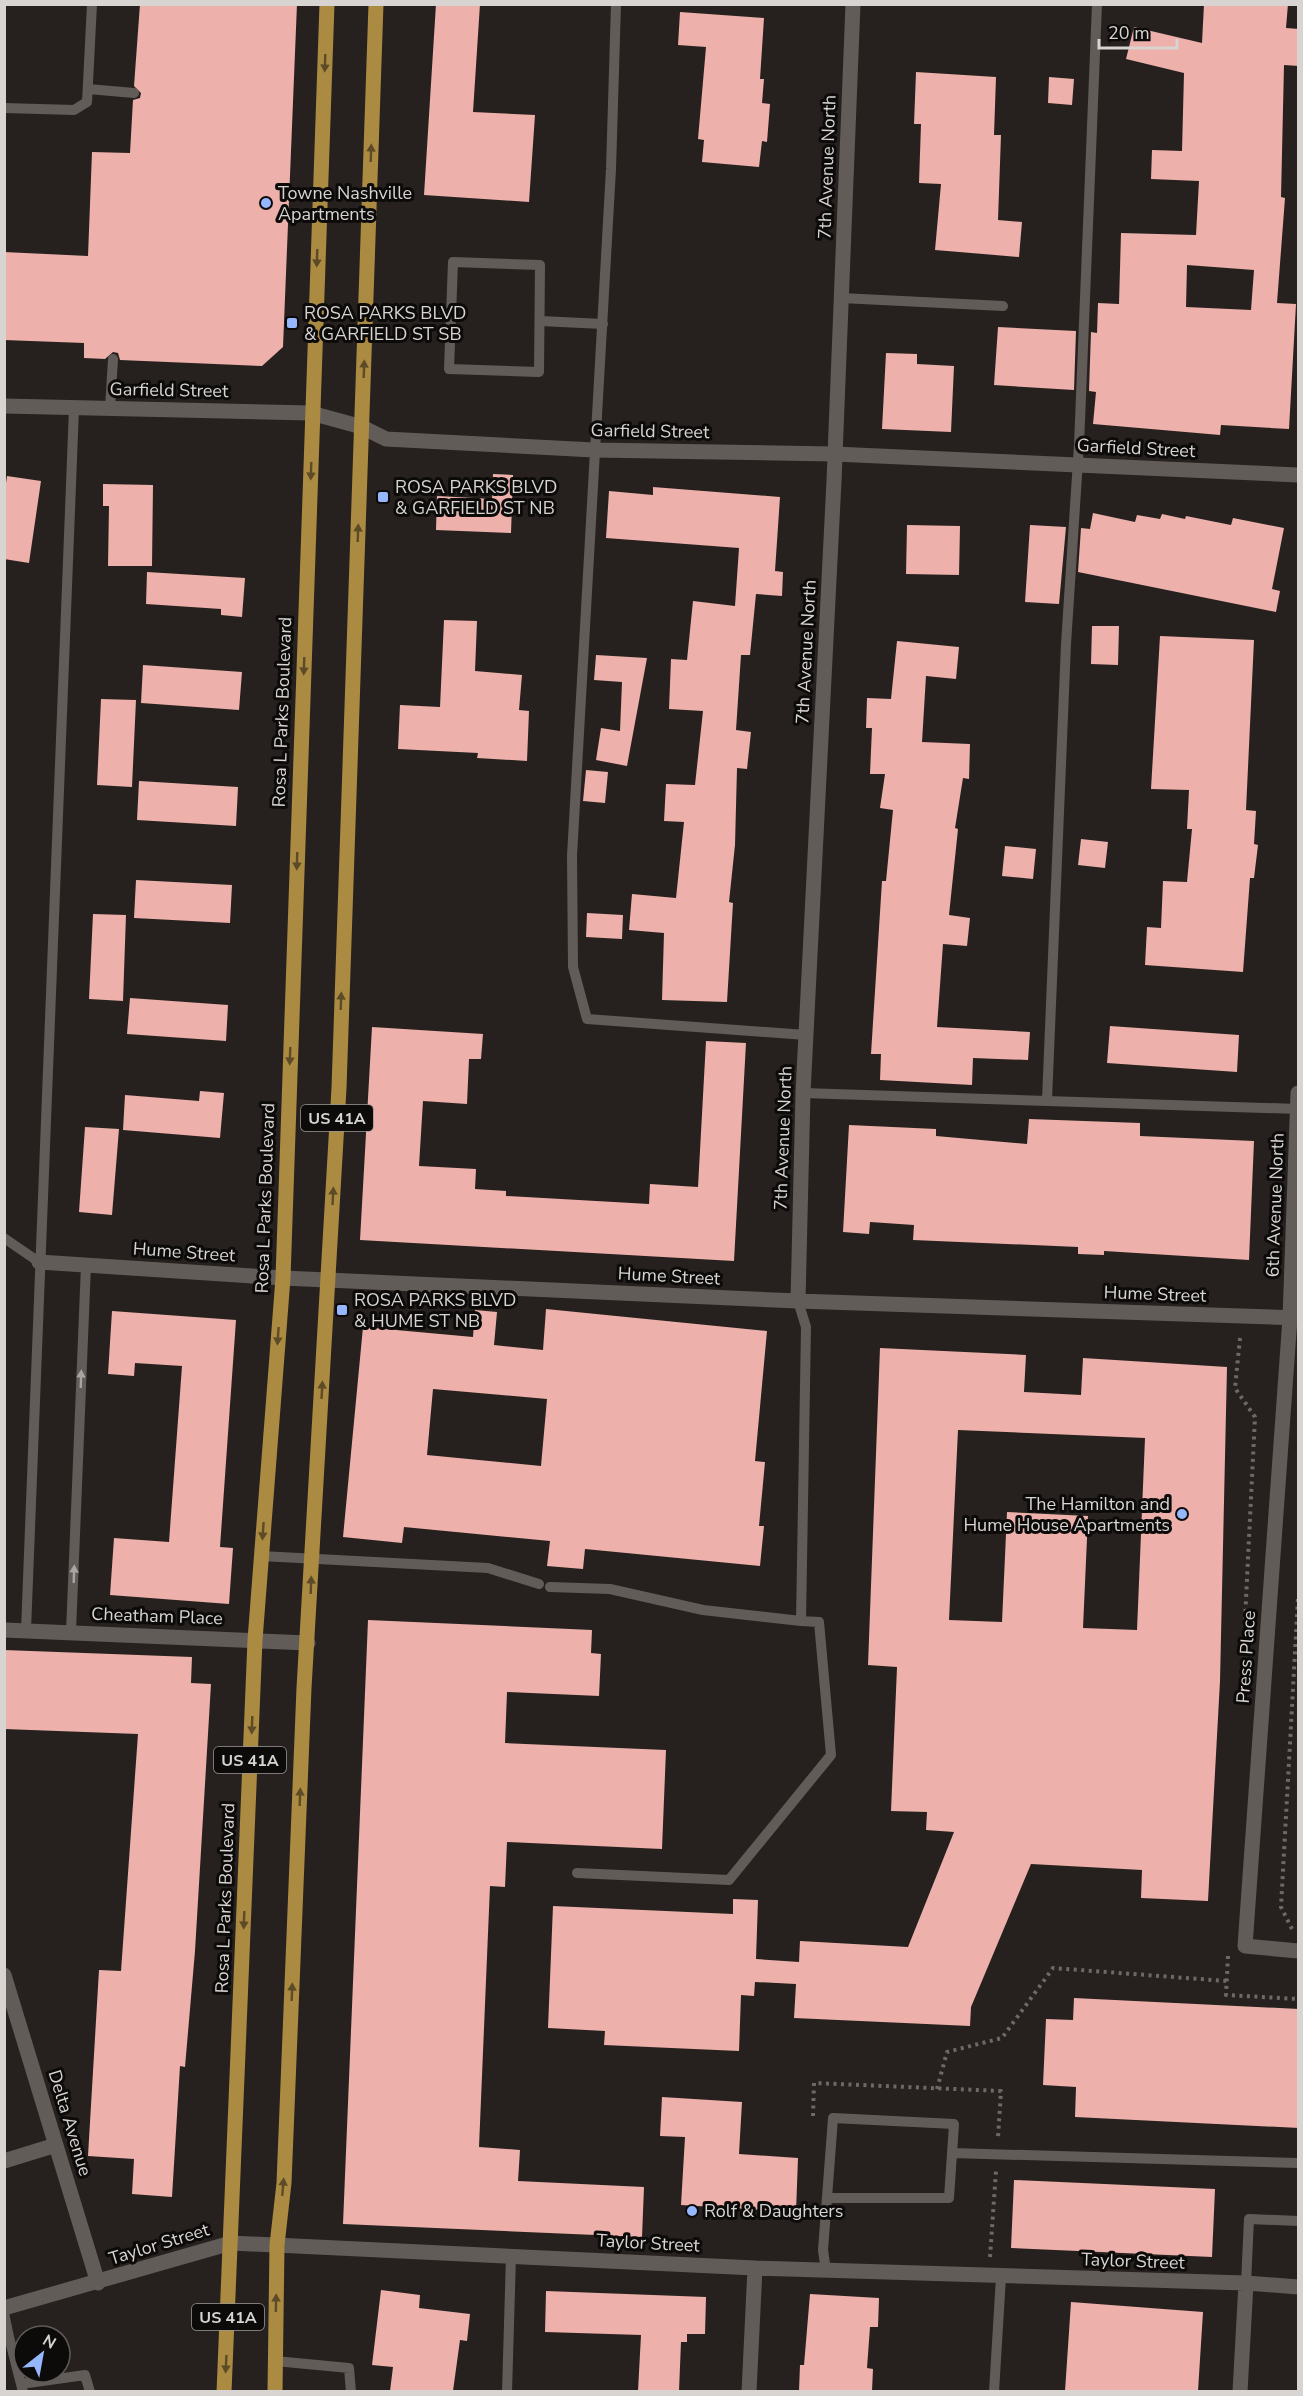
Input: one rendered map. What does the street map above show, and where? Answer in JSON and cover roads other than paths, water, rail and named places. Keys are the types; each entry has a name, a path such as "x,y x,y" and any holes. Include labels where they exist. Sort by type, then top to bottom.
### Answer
{"main road":[{"name":"Rosa L Parks Boulevard","path":"224,2391 255,1640 283,1278 311,412 327,4"},
{"name":"US 41A","path":"274,2391 278,2245 284,2183 312,1559 339,1088 376,4"}],"street":[{"name":"7th Avenue North","path":"798,1301 803,1093 853,4"},
{"name":"Garfield Street","path":"4,406 311,412 362,427 386,439 594,450 834,454 1299,474"},
{"name":"6th Avenue North","path":"1294,1318 1299,1093"},
{"name":"Hume Street","path":"39,1262 283,1278 798,1301 1294,1318"},
{"name":"Press Place","path":"1294,1318 1245,1946 1299,1951"},
{"name":"Cheatham Place","path":"4,1630 308,1643"},
{"name":"Delta Avenue","path":"4,1974 98,2283"},
{"path":"4,2161 56,2145"},
{"name":"Taylor Street","path":"4,2308 98,2283 231,2243 826,2271 1246,2283 1299,2287"},
{"path":"749,2391 755,2268"},
{"path":"1240,2391 1246,2283"}],"lane":[{"path":"4,108 74,110 87,102 92,4"},
{"path":"616,4 603,324 572,856 573,967 587,1019 806,1035"},
{"path":"1047,1100 1066,644 1078,465 1097,4"},
{"path":"88,89 134,93"},
{"path":"453,262 540,265 540,321 539,372 449,369 453,262"},
{"path":"841,298 1003,306"},
{"path":"540,321 603,324"},
{"path":"110,408 113,359"},
{"path":"26,1630 74,408"},
{"path":"803,1093 1298,1109"},
{"path":"4,1238 39,1262"},
{"path":"71,1632 86,1265"},
{"path":"798,1301 806,1327 801,1621"},
{"path":"261,1556 488,1568 544,1585 610,1590 703,1610 819,1622 831,1755 729,1880 577,1873"},
{"path":"826,2271 823,2250 833,2118 954,2124 949,2198 827,2199"},
{"path":"952,2153 1299,2163"},
{"path":"1246,2283 1249,2219 1299,2221"},
{"path":"507,2391 512,2256"},
{"path":"994,2391 1001,2277"},
{"path":"4,2313 7,2338 22,2388 85,2375 90,2391"},
{"path":"275,2361 349,2368 351,2391"}],"place":[{"name":"Towne Nashville Apartments","path":"266,203"},
{"name":"ROSA PARKS BLVD & GARFIELD ST SB","path":"292,323"},
{"name":"ROSA PARKS BLVD & GARFIELD ST NB","path":"383,497"},
{"name":"ROSA PARKS BLVD & HUME ST NB","path":"342,1310"},
{"name":"The Hamilton and Hume House Apartments","path":"1182,1514"},
{"name":"Rolf & Daughters","path":"692,2211"}]}
